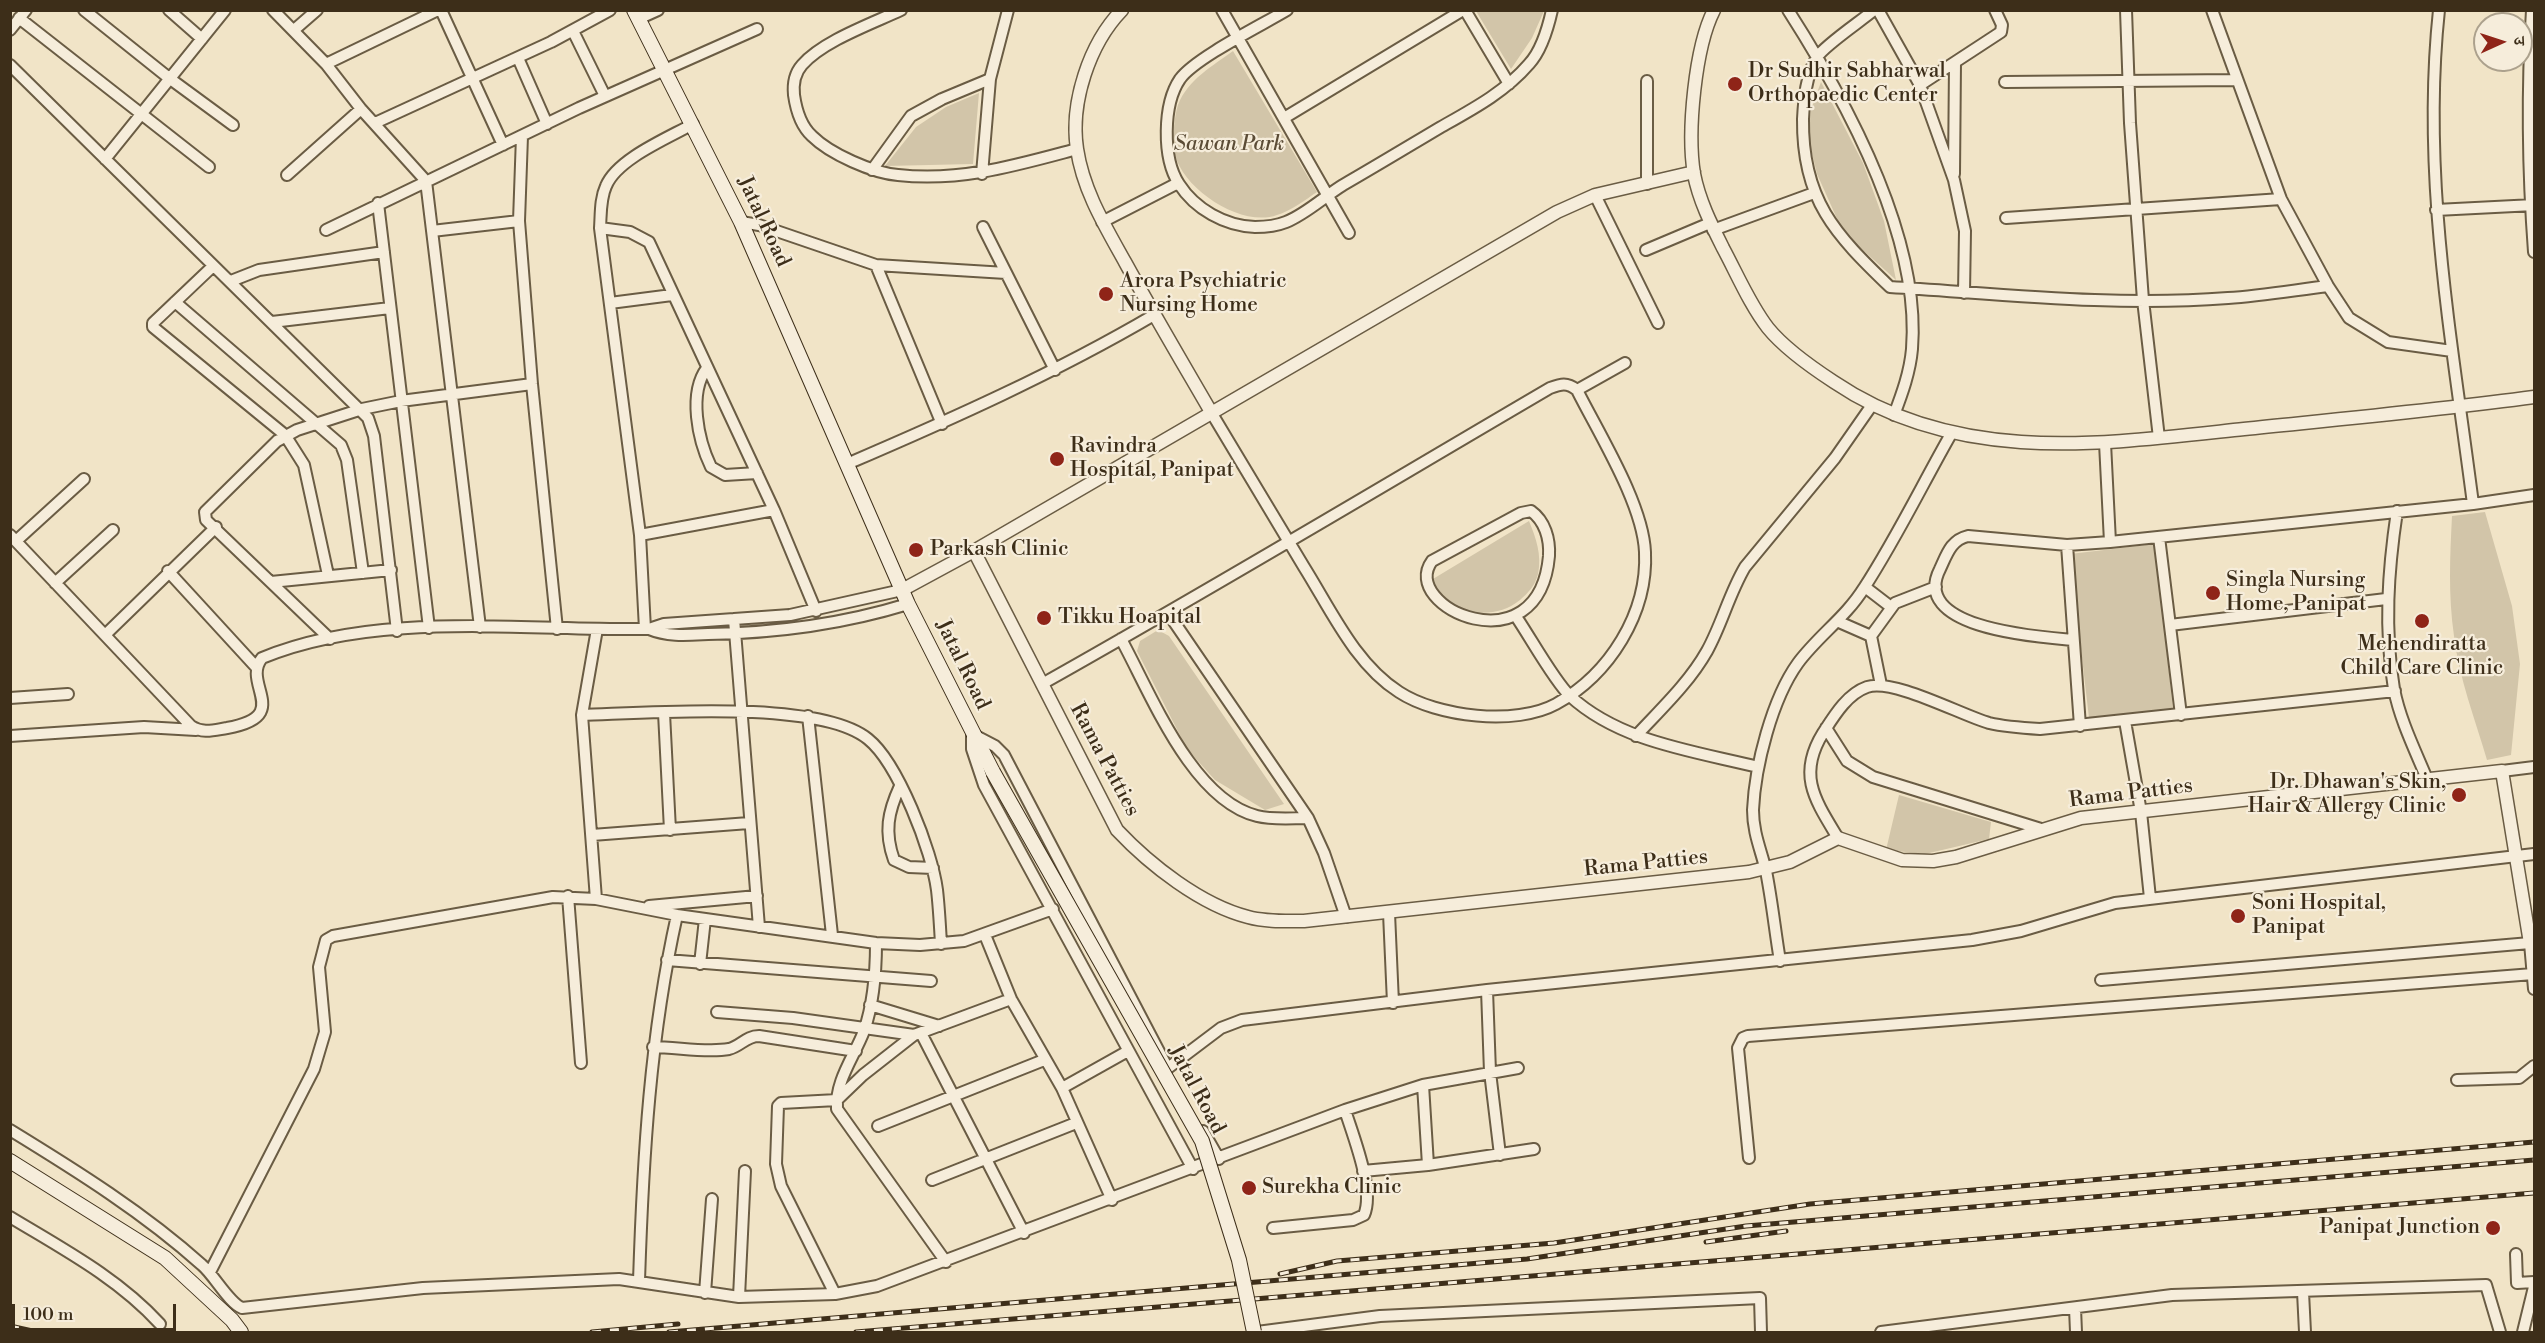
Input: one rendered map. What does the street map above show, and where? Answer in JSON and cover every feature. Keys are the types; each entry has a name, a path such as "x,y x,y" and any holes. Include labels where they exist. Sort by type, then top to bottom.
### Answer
{"main road":[{"name":"Jatal Road","path":"636,15 665,68 741,222 908,604 972,734 1202,1141 1239,1260 1255,1332"},
{"path":"10,1161 165,1258 232,1320 241,1332"}],"street":[{"path":"84,10 169,78 233,125"},
{"path":"170,10 202,39"},
{"path":"105,159 225,10"},
{"path":"273,10 326,64 361,109 426,181 480,627"},
{"path":"294,30 317,10"},
{"path":"326,64 440,10 503,146"},
{"path":"375,123 518,58 610,10"},
{"path":"636,15 658,10"},
{"path":"901,10 884,14 822,49 801,66 795,77 794,88 801,121 811,136 872,170 897,175 937,178 982,174 1077,149"},
{"path":"982,174 990,80 1008,10"},
{"path":"1042,684 1168,613 1288,541 1550,388 1562,384 1570,385 1577,390 1640,522 1645,550 1645,580 1631,625 1617,648 1569,695 1537,711 1479,716 1425,706 1399,693 1378,676 1356,650 1288,541 1211,412 1102,222 1086,186 1077,149 1076,115 1083,81 1110,23 1122,10"},
{"path":"1222,10 1349,233"},
{"path":"1287,10 1201,62 1181,78 1170,99 1166,126 1170,158 1178,183 1210,214 1224,221 1254,227 1272,226 1288,221 1328,194 1499,93 1531,63 1548,30 1552,10"},
{"path":"1284,118 1464,10 1509,84"},
{"path":"1714,10 1698,67 1694,102 1694,172 1711,226 1768,328 1809,366 1872,405 1894,415 1951,434 2020,444 2105,443 2535,397"},
{"path":"1788,10 1854,121 1878,179 1895,229 1908,288 1912,349 1906,383 1894,415"},
{"path":"1964,293 1965,231 1954,180 1920,85 1876,10 1817,56 1805,88 1803,155 1814,193 1829,223 1890,287 2037,299 2143,300 2228,298 2328,286"},
{"path":"1920,85 2001,32 2002,25 1995,10"},
{"path":"2126,10 2143,300 2159,438"},
{"path":"2212,10 2281,199 2328,286 2349,318 2388,342 2452,351"},
{"path":"2439,10 2433,116 2436,210 2473,504"},
{"path":"2532,10 2530,50 2535,252"},
{"path":"10,30 23,14 141,114 208,167"},
{"path":"326,230 378,203 665,68 757,29"},
{"path":"573,31 605,96"},
{"path":"518,58 547,124"},
{"path":"1954,63 1954,180"},
{"path":"10,65 213,266 362,409 372,426 374,436 397,631"},
{"path":"2005,82 2129,79 2236,80"},
{"path":"872,170 911,116 942,99 990,80"},
{"path":"1647,81 1647,184"},
{"path":"287,175 361,109"},
{"path":"647,629 640,535 600,228 601,200 612,174 625,163 693,124"},
{"path":"522,136 519,221 532,384 556,628"},
{"path":"647,629 664,624 816,611 902,590 974,551 1557,212 1595,195 1694,172"},
{"path":"1102,222 1178,183"},
{"path":"1646,250 1711,226 1814,193"},
{"path":"1595,195 1658,322"},
{"path":"2006,218 2281,199"},
{"path":"378,203 429,628"},
{"path":"2436,210 2533,205"},
{"path":"432,231 519,221"},
{"path":"741,222 759,225 876,265 1006,273"},
{"path":"983,227 1055,370"},
{"path":"600,228 630,232 649,242 774,510 816,611"},
{"path":"231,281 259,270 384,252"},
{"path":"876,265 942,424"},
{"path":"213,266 153,323 154,329 285,435 304,465 328,575"},
{"path":"610,303 672,295"},
{"path":"175,302 319,424 345,452 363,573"},
{"path":"272,322 390,308"},
{"path":"848,464 942,424 1055,370 1154,315"},
{"path":"1577,390 1625,363"},
{"path":"707,368 699,378 697,393 702,442 711,467 725,475 757,473"},
{"path":"330,639 205,518 205,512 285,435 362,409 453,393 532,384"},
{"path":"1636,736 1698,664 1707,650 1733,587 1746,567 1835,458 1872,405"},
{"path":"1780,961 1765,869 1756,843 1754,827 1758,767 1792,672 1805,655 1839,622 1865,586 1951,434"},
{"path":"2105,443 2110,542"},
{"path":"84,479 13,538 196,730"},
{"path":"2073,640 2006,632 1961,619 1938,598 1936,588 1937,574 1951,546 1958,538 1974,536 2067,545 2110,542 2473,504 2535,495"},
{"path":"640,535 774,510"},
{"path":"1531,511 1539,517 1547,535 1546,577 1538,595 1515,615 1500,621 1473,621 1439,601 1429,589 1426,577 1432,561 1521,513 1531,511"},
{"path":"2397,511 2386,599 2395,691 2409,735 2427,779"},
{"path":"105,635 168,571 216,527"},
{"path":"55,583 113,530"},
{"path":"2158,537 2181,715"},
{"path":"2067,545 2080,726"},
{"name":"Rama Patties","path":"974,551 1117,830 1154,864 1220,907 1250,918 1304,921 1389,913 1765,869 1790,862 1838,838 1902,860 1933,861 1956,857 2081,818 2502,771"},
{"path":"271,582 391,570"},
{"path":"168,571 257,668"},
{"path":"1865,586 1891,607"},
{"path":"1881,685 1871,636 1891,607 1899,600 1936,588"},
{"path":"2170,625 2386,599"},
{"path":"10,736 144,727 206,731 246,724 257,717 262,704 257,668 260,660 267,656 330,639 379,631 480,627 647,629 672,635 735,634 847,620 908,604"},
{"path":"1168,613 1308,818 1324,853 1346,917"},
{"path":"1515,615 1569,695 1636,736 1758,767"},
{"path":"734,619 759,927"},
{"path":"1839,622 1871,636"},
{"path":"596,899 582,715 597,629"},
{"path":"1121,639 1182,753 1207,785 1240,810 1258,816 1308,818"},
{"path":"1838,838 1812,788 1809,774 1815,747 1826,728 1855,693 1881,685 2005,726 2040,729 2395,691"},
{"path":"10,698 68,694"},
{"path":"664,713 670,830"},
{"path":"582,715 740,713 808,716 834,722 869,739 886,759 926,845 933,868 941,944"},
{"path":"808,716 832,935"},
{"path":"2125,721 2141,812 2150,898"},
{"path":"1826,728 1847,761 1873,777 2041,829"},
{"path":"972,734 974,756 984,785 1193,1168"},
{"path":"972,734 995,746 1004,755 1168,1068 1219,1159"},
{"path":"2535,767 2502,771 2533,943 2535,989"},
{"path":"900,786 888,819 887,834 894,860 909,867 933,868"},
{"path":"592,834 749,823"},
{"path":"1168,1068 1232,1023 1487,990 1780,961 2000,936 2115,903 2535,854"},
{"path":"210,1272 314,1070 325,1032 319,967 326,940 333,936 538,898 568,896 596,899 677,915 876,943 941,944 985,935 1053,909"},
{"path":"568,896 581,1063"},
{"path":"636,907 757,896"},
{"path":"1389,913 1393,1003"},
{"path":"639,1281 643,1154 653,1047 677,915"},
{"path":"700,964 705,919"},
{"path":"985,935 1011,999 1062,1088 1112,1200"},
{"path":"876,943 875,977 865,1028 837,1090 840,1116 946,1262"},
{"path":"2101,980 2533,943"},
{"path":"667,960 931,981"},
{"path":"1749,1158 1738,1048 1743,1038 1748,1036 2533,974"},
{"path":"1487,990 1490,1072 1500,1155"},
{"path":"835,1294 781,1186 776,1164 776,1110 781,1103 837,1100 863,1075 918,1034 1011,999"},
{"path":"870,1005 939,1026"},
{"path":"717,1012 918,1034"},
{"path":"918,1034 1024,1233"},
{"path":"653,1047 725,1049 738,1045 746,1038 759,1035 856,1051"},
{"path":"1062,1088 1128,1051"},
{"path":"878,1126 1044,1060"},
{"path":"2457,1080 2519,1078 2535,1066"},
{"path":"10,1130 146,1219 210,1272 236,1304 243,1308 455,1286 639,1281 705,1293 781,1298 835,1294 877,1286 1112,1200 1345,1110 1423,1085 1518,1068"},
{"path":"1423,1085 1428,1165"},
{"path":"1273,1228 1359,1218 1364,1215 1368,1204 1363,1171 1345,1110"},
{"path":"932,1180 1076,1123"},
{"path":"1363,1171 1428,1165 1534,1149"},
{"path":"739,1297 745,1171"},
{"path":"705,1293 712,1198"},
{"path":"10,1217 118,1285 140,1302 160,1324"},
{"path":"2516,1254 2517,1283 2535,1282"},
{"path":"1881,1332 2172,1295 2486,1285 2500,1332"},
{"path":"2523,1332 2535,1287"},
{"path":"2303,1292 2305,1332"},
{"path":"1255,1332 1380,1316 1760,1298 1761,1332"},
{"path":"2075,1308 2076,1332"}],"green space":[{"path":"1476,11 1544,11 1532,38 1511,69"},
{"name":"Sawan Park","path":"1233,51 1317,192 1293,208 1277,215 1263,218 1248,216 1216,203 1190,181 1175,155 1175,123 1182,96 1195,80"},
{"path":"1821,82 1863,163 1884,221 1896,280 1843,232 1817,174 1808,137 1811,109"},
{"path":"979,93 973,164 885,166 916,127 946,107"},
{"path":"2485,512 2512,606 2520,664 2511,755 2487,760 2463,683 2456,652 2450,576 2452,516"},
{"path":"1529,521 1539,553 1539,567 1535,582 1520,600 1502,610 1482,613 1451,605 1436,594 1428,582"},
{"path":"2155,544 2173,709 2089,718 2070,554"},
{"path":"1158,630 1169,636 1284,804 1265,810 1215,780 1187,749 1137,651 1140,641"},
{"path":"1899,795 1991,822 1989,839 1925,854 1886,850"}],"railway":[{"path":"1280,1274 1337,1261 1554,1243 1810,1204 2534,1142"},
{"path":"669,1332 1527,1259 1746,1226 2534,1160"},
{"path":"856,1332 2534,1193"},
{"path":"1706,1242 1786,1231"},
{"path":"592,1332 678,1324"},
{"path":"10,1326 37,1332"}],"place":[{"name":"Dr Sudhir Sabharwal Orthopaedic Center","path":"1735,84"},
{"name":"Arora Psychiatric Nursing Home","path":"1106,294"},
{"name":"Ravindra Hospital, Panipat","path":"1057,459"},
{"name":"Parkash Clinic","path":"916,550"},
{"name":"Singla Nursing Home, Panipat","path":"2213,593"},
{"name":"Tikku Hoapital","path":"1044,618"},
{"name":"Mehendiratta Child Care Clinic","path":"2422,621"},
{"name":"Dr. Dhawan's Skin, Hair & Allergy Clinic","path":"2459,795"},
{"name":"Soni Hospital, Panipat","path":"2238,916"},
{"name":"Surekha Clinic","path":"1249,1188"},
{"name":"Panipat Junction","path":"2493,1228"}]}
